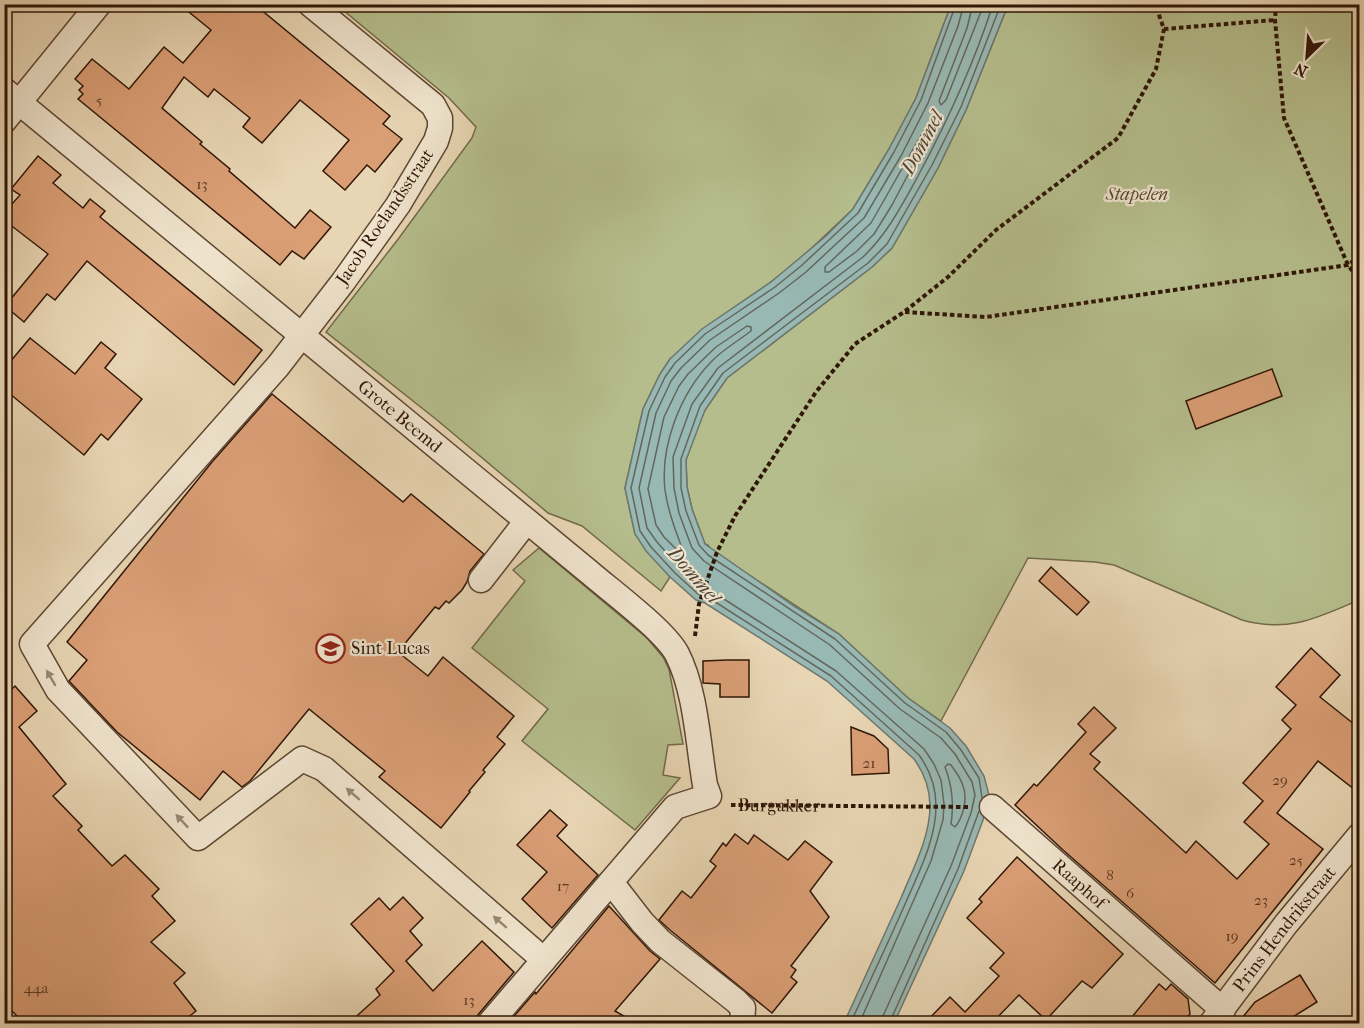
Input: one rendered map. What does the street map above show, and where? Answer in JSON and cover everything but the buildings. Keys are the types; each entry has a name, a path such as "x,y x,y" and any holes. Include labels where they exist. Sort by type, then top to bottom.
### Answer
{"street":[{"path":"4,121 12,96 99,4"},
{"name":"Jacob Roelandsstraat","path":"310,4 433,105 440,118 436,141 398,205 343,282 278,366 32,644 58,690 198,838 302,759 324,769 544,960"},
{"name":"Grote Beemd","path":"12,96 661,634 676,653 689,689 705,785 709,796"},
{"path":"482,580 526,522"},
{"path":"489,1023 675,807 709,796"},
{"name":"Raaphof","path":"992,807 1217,1016"},
{"name":"Prins Hendrikstraat","path":"1217,1016 1286,924 1359,834"},
{"path":"611,882 660,941 743,1008 742,1023"}],"path":[{"path":"699,604 717,552 735,516 816,392 855,344 904,312 948,277 996,231 1118,138 1156,69 1164,29 1155,4"},
{"path":"1276,4 1275,20 1284,118 1348,265 1359,281"},
{"path":"1164,29 1275,20"},
{"path":"904,312 986,317 1348,265 1359,256"},
{"name":"Burgakker","path":"709,796 726,805 992,807"}],"green space":[{"path":"337,5 951,5 916,98 853,209 797,262 670,359 660,374 643,409 625,488 635,534 670,577 661,591 582,526 548,513 437,420 326,332 399,238 472,138 476,127 449,98"},
{"name":"Stapelen","path":"1008,5 1359,5 1359,600 1302,622 1259,624 1242,620 1114,565 1028,558 941,721 908,698 839,634 705,544 692,509 687,487 686,460 705,410 727,378 872,267 892,248 938,168 966,110"},
{"path":"539,548 647,638 663,657 669,669 683,744 668,745 663,775 680,778 635,830 522,741 548,709 472,648 525,581 513,570"}],"water":[{"name":"Dommel","path":"951,5 1008,5 966,110 938,168 892,248 872,267 727,378 705,410 686,460 687,487 692,509 705,544 794,606 839,634 908,698 950,728 966,746 984,776 989,795 983,820 964,871 894,1023 844,1023 901,898 924,841 930,806 924,776 914,759 827,681 705,603 696,600 670,577 646,551 635,534 625,488 643,409 670,359 702,329 771,282 826,236 853,209 916,98"}],"place":[{"name":"Sint Lucas","path":"330,648"}]}
